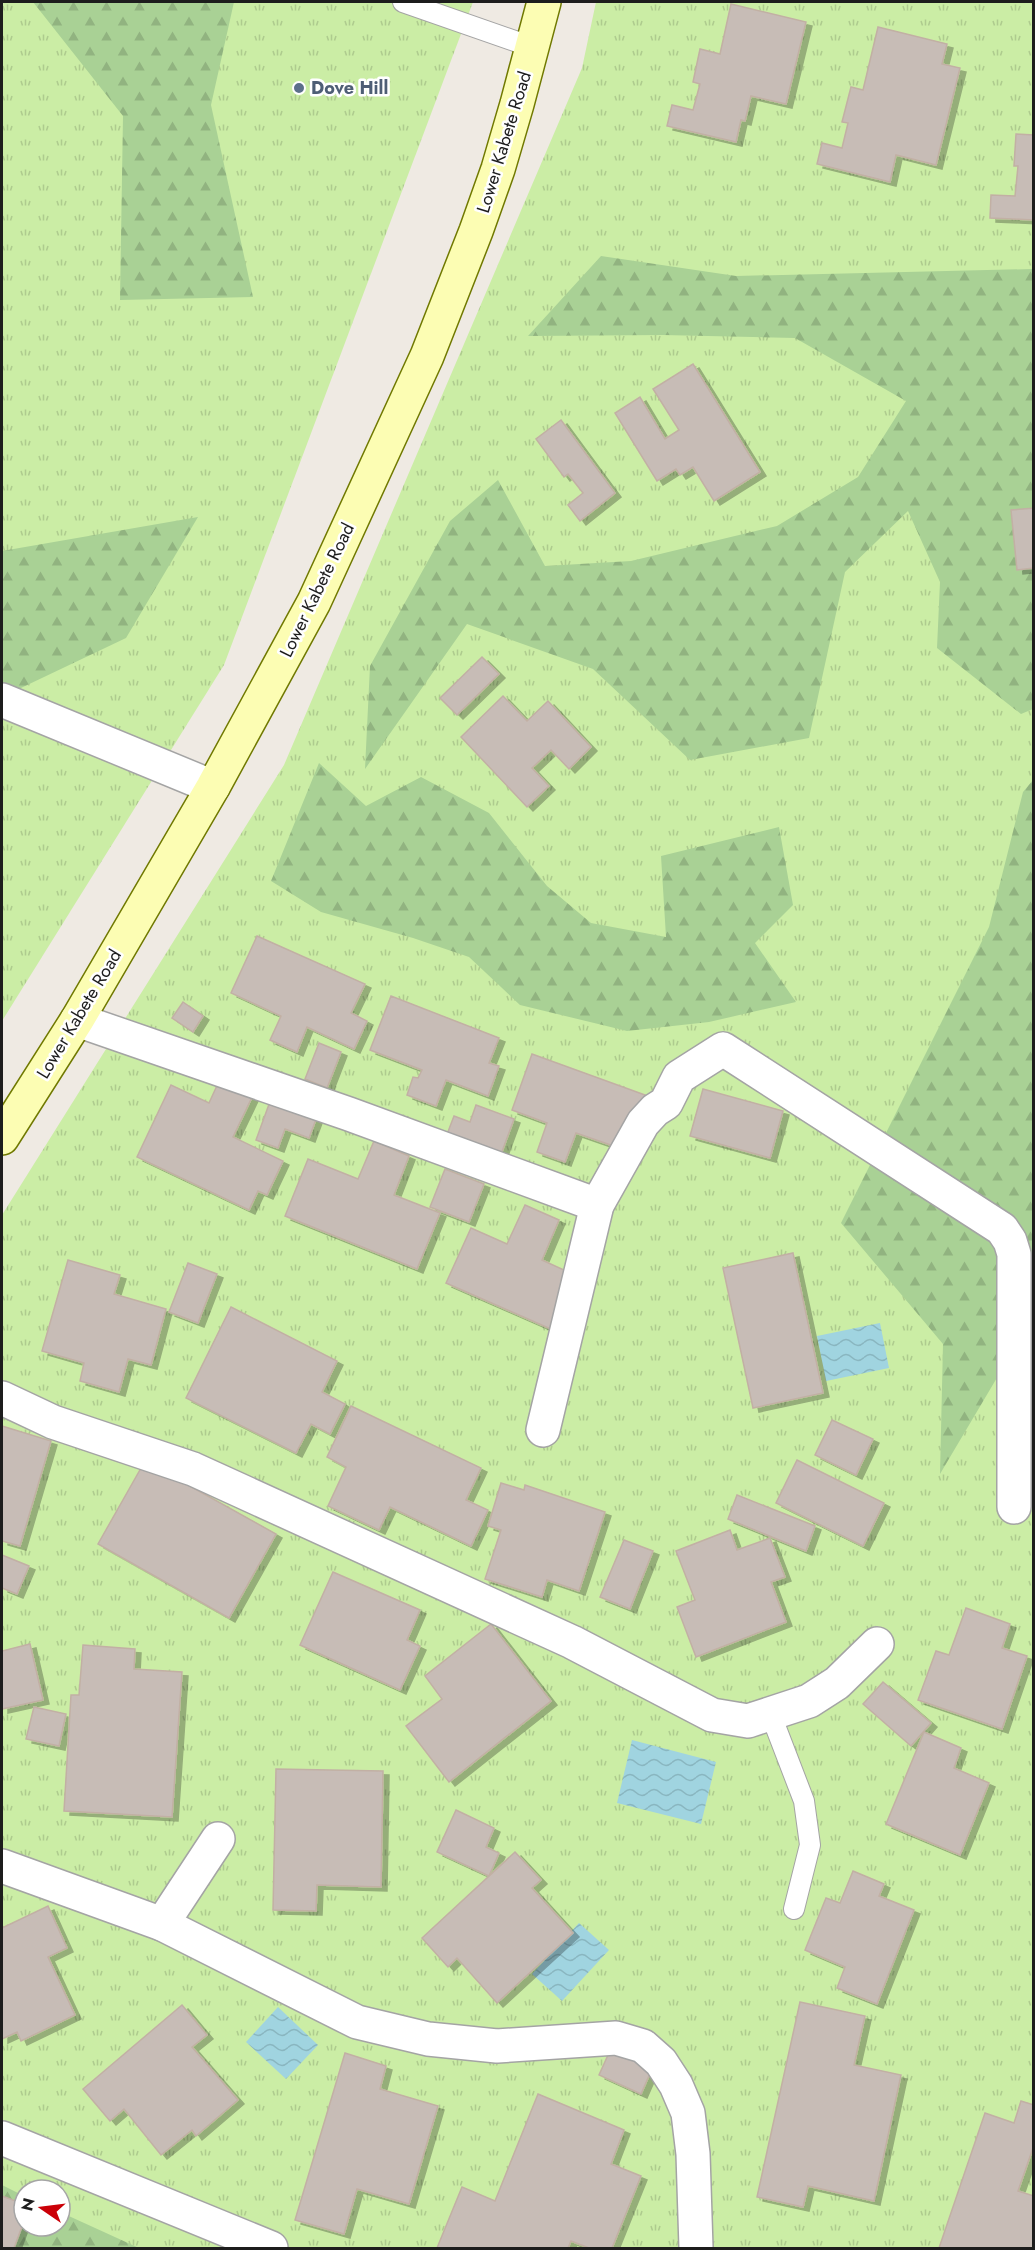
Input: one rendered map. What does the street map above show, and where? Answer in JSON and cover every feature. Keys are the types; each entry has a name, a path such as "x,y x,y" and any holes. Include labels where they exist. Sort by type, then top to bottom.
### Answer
{"main road":[{"name":"Lower Kabete Road","path":"6,1122 76,1020 213,787 314,602 427,356 476,231 498,169 544,2"}],"street":[{"path":"2,700 213,787"},
{"path":"76,1020 349,1114 597,1205"},
{"path":"543,1430 597,1205 643,1124 655,1110 666,1103 679,1077 723,1049 1002,1229 1010,1241 1014,1254 1014,1507"},
{"path":"2,1398 53,1422 193,1469 572,1642 712,1714 748,1721 809,1701 837,1683 877,1644"},
{"path":"162,1924 218,1839"},
{"path":"2,1866 162,1924 357,2022 428,2039 497,2046 616,2038 643,2046 661,2062 676,2085 688,2113 693,2154 696,2248"},
{"path":"2,2138 271,2248"}],"lane":[{"path":"403,2 532,47"},
{"path":"771,1715 804,1801 810,1845 794,1908"}],"green space":[{"path":"2,2 473,2 224,665 2,1021"},
{"path":"33,2 234,2 211,105 253,297 120,300 123,116"},
{"path":"596,2 1033,2 1033,2248 2,2248 2,1215 284,765 582,68"},
{"path":"601,256 736,276 1033,269 1033,709 1021,714 937,648 940,582 908,511 845,572 809,738 690,760 593,669 467,624 365,769 370,666 450,521 498,480 545,566 631,561 777,526 858,477 906,401 795,338 663,335 528,336"},
{"path":"198,517 126,638 2,697 2,551"},
{"path":"319,763 366,806 421,777 489,813 547,886 591,923 666,937 661,856 779,827 793,905 755,943 796,1002 709,1022 627,1031 520,1005 469,957 413,938 321,912 271,881"},
{"path":"1033,780 1033,1317 940,1474 943,1344 841,1223 989,927 1023,792"},
{"path":"2,2185 12,2190 12,2238 72,2238 72,2217 139,2248 2,2248"}],"water":[{"path":"880,1323 889,1368 826,1381 817,1336"},
{"path":"632,1740 716,1762 701,1824 617,1803"},
{"path":"579,1923 609,1950 562,2001 532,1974"},
{"path":"278,2007 318,2045 286,2079 246,2042"}],"building":[{"path":"731,4 806,22 786,104 751,96 745,121 741,120 736,142 667,126 672,105 693,110 700,84 693,82 700,49 720,54"},
{"path":"878,27 947,44 942,64 960,68 936,165 896,155 890,182 817,164 822,143 842,148 848,123 842,122 851,87 863,90"},
{"path":"1016,134 1034,135 1034,220 990,218 991,195 1015,196 1018,166 1014,166"},
{"path":"693,364 760,472 714,501 693,467 680,475 676,469 657,481 615,413 640,397 665,439 679,430 653,389"},
{"path":"561,420 615,493 580,521 568,505 583,493 568,474 564,477 536,439"},
{"path":"1034,508 1034,568 1017,570 1011,510"},
{"path":"482,657 499,674 457,715 440,698"},
{"path":"503,696 527,721 548,701 591,747 569,769 551,750 532,768 549,786 527,807 461,737"},
{"path":"257,936 365,984 351,1013 367,1021 354,1049 307,1027 297,1052 270,1040 281,1016 231,993"},
{"path":"391,996 499,1038 489,1063 499,1066 488,1096 446,1080 436,1106 407,1095 413,1077 418,1078 422,1070 370,1050"},
{"path":"183,1002 203,1016 193,1032 172,1018"},
{"path":"319,1043 341,1052 327,1088 305,1079"},
{"path":"532,1054 645,1095 625,1150 576,1133 565,1162 537,1152 547,1123 512,1110"},
{"path":"220,1079 253,1095 233,1137 283,1161 267,1195 258,1191 249,1210 137,1157 171,1085 209,1103"},
{"path":"703,1089 783,1111 770,1158 690,1136"},
{"path":"272,1096 318,1114 309,1138 285,1129 278,1148 256,1140"},
{"path":"476,1105 514,1119 500,1157 446,1137 454,1116 470,1122"},
{"path":"374,1141 409,1156 394,1195 440,1213 417,1269 285,1216 308,1159 358,1179"},
{"path":"445,1169 484,1184 469,1222 430,1207"},
{"path":"525,1205 559,1220 542,1260 577,1276 553,1330 446,1283 471,1228 507,1244"},
{"path":"793,1253 823,1393 753,1408 723,1268"},
{"path":"68,1260 120,1275 114,1294 166,1309 151,1365 128,1359 119,1392 80,1381 84,1363 42,1351"},
{"path":"188,1263 217,1274 198,1323 169,1312"},
{"path":"231,1307 337,1361 322,1392 345,1404 330,1434 311,1424 296,1453 186,1398"},
{"path":"351,1406 481,1468 466,1500 488,1510 471,1546 390,1507 379,1530 328,1506 346,1467 327,1457"},
{"path":"832,1420 873,1439 856,1475 815,1455"},
{"path":"2,1426 51,1441 20,1546 2,1541"},
{"path":"797,1460 884,1503 863,1546 776,1503"},
{"path":"145,1461 276,1534 229,1618 98,1544"},
{"path":"501,1483 524,1490 525,1485 605,1512 579,1591 547,1580 542,1597 485,1579 501,1530 488,1526"},
{"path":"737,1495 815,1526 806,1551 728,1519"},
{"path":"730,1530 737,1550 770,1538 785,1577 771,1582 786,1622 696,1657 677,1607 695,1600 676,1551"},
{"path":"624,1540 653,1551 630,1609 600,1597"},
{"path":"2,1555 29,1566 17,1594 2,1588"},
{"path":"333,1572 420,1610 407,1640 420,1646 400,1690 300,1645"},
{"path":"966,1608 1010,1624 1002,1648 1027,1656 1002,1729 918,1700 936,1651 949,1655"},
{"path":"491,1624 551,1701 449,1782 406,1726 442,1699 425,1676"},
{"path":"30,1644 43,1700 2,1709 2,1651"},
{"path":"83,1645 135,1649 134,1669 182,1672 172,1817 64,1811 71,1695 79,1695"},
{"path":"883,1682 931,1723 911,1746 863,1704"},
{"path":"34,1707 66,1714 59,1746 26,1739"},
{"path":"924,1732 961,1748 954,1768 989,1783 960,1855 886,1824"},
{"path":"276,1769 383,1771 381,1887 317,1885 316,1911 273,1910"},
{"path":"456,1810 494,1828 486,1847 499,1853 489,1876 437,1852"},
{"path":"515,1852 541,1880 532,1888 573,1933 497,2003 457,1958 448,1967 422,1938"},
{"path":"853,1871 884,1884 879,1896 914,1910 877,2004 837,1988 845,1967 805,1950 826,1898 840,1903"},
{"path":"48,1906 67,1948 48,1957 75,2015 21,2041 17,2032 2,2039 2,1928"},
{"path":"800,2002 865,2016 854,2065 901,2075 874,2201 808,2186 803,2207 757,2197"},
{"path":"182,2005 207,2035 192,2047 238,2100 196,2136 192,2130 161,2155 124,2109 110,2121 83,2089"},
{"path":"613,2044 655,2062 641,2094 599,2075"},
{"path":"345,2053 386,2066 380,2089 438,2106 409,2204 357,2189 344,2234 295,2220"},
{"path":"538,2094 624,2130 611,2164 641,2176 612,2248 589,2248 571,2241 568,2248 437,2248 462,2187 495,2201"},
{"path":"1021,2101 1034,2105 1034,2145 1018,2191 1034,2196 1034,2248 939,2248 985,2113 1014,2123"},
{"path":"2,2196 12,2200 12,2238 18,2238 14,2248 2,2248"}],"place":[{"name":"Dove Hill","path":"299,88"}]}
